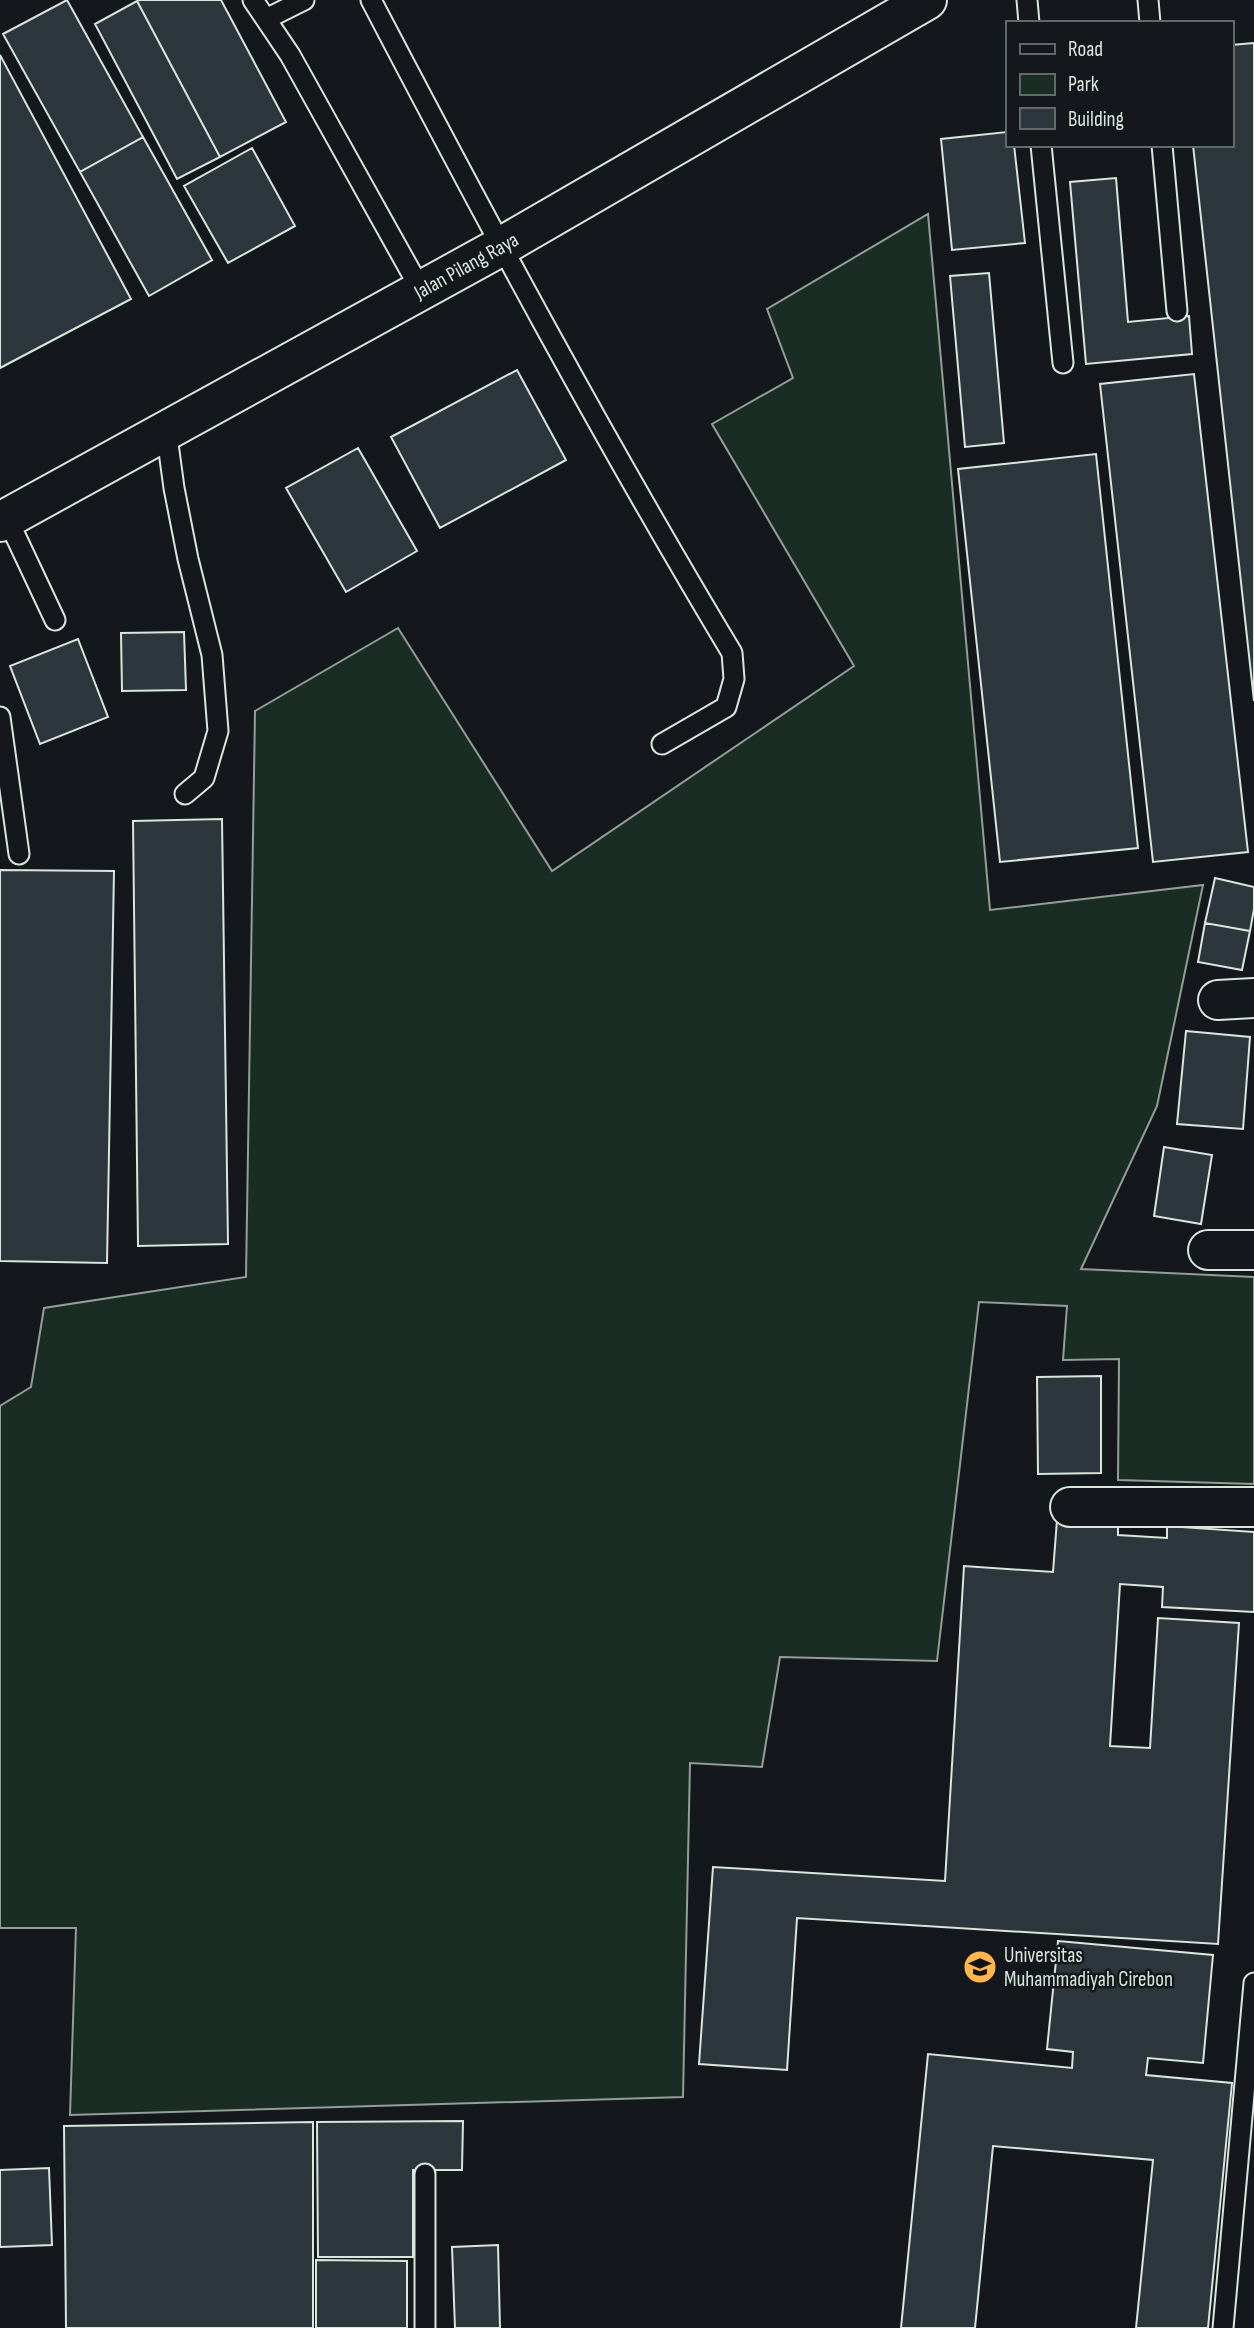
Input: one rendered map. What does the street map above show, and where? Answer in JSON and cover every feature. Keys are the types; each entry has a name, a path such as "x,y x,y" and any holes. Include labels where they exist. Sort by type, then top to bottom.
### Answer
{"main road":[{"name":"Jalan Pilang Raya","path":"3,520 502,246 927,0"},
{"path":"1208,1250 1254,1251"},
{"path":"1070,1507 1254,1507"}],"lane":[{"path":"253,0 304,79 421,290"},
{"path":"267,19 304,0"},
{"path":"371,0 470,191 590,408 732,653 734,679 726,707 662,744"},
{"path":"1027,0 1029,21"},
{"path":"1148,0 1150,21"},
{"path":"1041,147 1063,363"},
{"path":"1162,147 1177,311"},
{"path":"166,429 186,548 212,656 218,731 204,778 185,794"},
{"path":"3,520 55,620"},
{"path":"0,717 19,854"},
{"path":"1223,2328 1254,1983"},
{"path":"425,2174 425,2328"}],"green space":[{"path":"928,214 990,910 1203,885 1157,1106 1081,1269 1254,1277 1254,1484 1118,1480 1119,1359 1063,1360 1067,1306 979,1302 937,1661 780,1657 762,1767 690,1763 683,2097 70,2115 76,1928 0,1928 0,1406 31,1387 44,1308 246,1277 255,711 398,628 552,871 854,666 712,424 793,378 767,309"}],"building":[{"path":"67,0 143,137 80,172 3,34"},
{"path":"221,0 286,122 220,157 137,1"},
{"path":"137,1 220,157 177,179 95,24"},
{"path":"1254,43 1254,701 1193,147 1233,147 1233,45"},
{"path":"0,55 131,299 0,368"},
{"path":"1006,132 1006,147 1014,147 1025,243 952,250 941,139"},
{"path":"143,137 212,260 149,296 80,172"},
{"path":"252,148 295,226 228,263 184,186"},
{"path":"1116,178 1128,322 1189,316 1192,354 1086,364 1070,182"},
{"path":"989,273 1004,443 965,447 950,276"},
{"path":"517,370 566,460 440,528 391,437"},
{"path":"1194,374 1248,852 1153,862 1100,384"},
{"path":"358,448 417,551 346,592 286,488"},
{"path":"1096,454 1138,848 1000,862 958,469"},
{"path":"184,632 186,690 122,691 121,633"},
{"path":"78,639 108,717 40,744 10,666"},
{"path":"222,819 228,1244 138,1246 133,821"},
{"path":"0,870 114,871 107,1263 0,1261"},
{"path":"1215,878 1254,887 1250,931 1205,923"},
{"path":"1205,923 1250,931 1242,970 1198,962"},
{"path":"1186,1031 1250,1037 1243,1129 1177,1124"},
{"path":"1164,1147 1212,1155 1201,1224 1154,1216"},
{"path":"1101,1376 1101,1473 1038,1474 1037,1377"},
{"path":"1057,1520 1118,1524 1118,1535 1167,1538 1167,1526 1254,1532 1254,1612 1162,1607 1163,1587 1120,1584 1110,1746 1150,1748 1158,1618 1239,1623 1218,1944 797,1918 787,2070 699,2064 713,1867 945,1881 964,1566 1053,1572"},
{"path":"1058,1941 1213,1955 1203,2063 1148,2058 1146,2075 1232,2083 1208,2328 1136,2328 1153,2160 993,2146 975,2328 901,2328 928,2054 1072,2068 1073,2052 1047,2049"},
{"path":"463,2121 462,2170 413,2170 413,2257 318,2257 317,2122"},
{"path":"313,2122 313,2328 66,2328 64,2126"},
{"path":"49,2168 52,2245 0,2247 0,2170"},
{"path":"498,2245 500,2328 455,2328 452,2247"},
{"path":"316,2260 407,2261 407,2328 316,2328"}],"place":[{"name":"Universitas Muhammadiyah Cirebon","path":"980,1967"}]}
